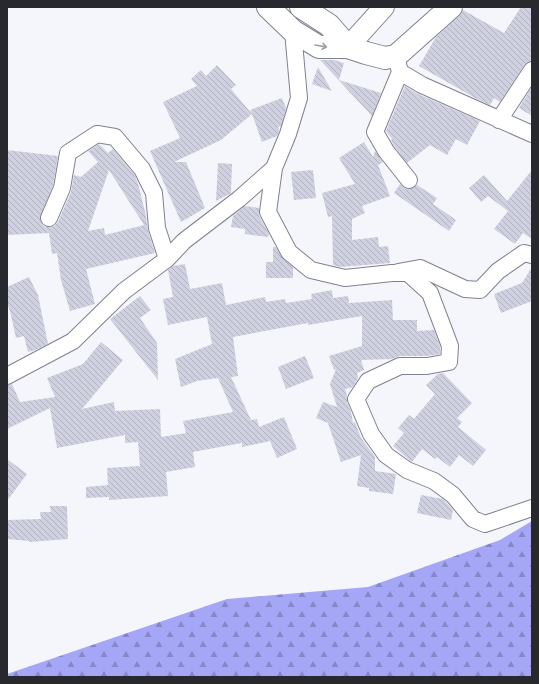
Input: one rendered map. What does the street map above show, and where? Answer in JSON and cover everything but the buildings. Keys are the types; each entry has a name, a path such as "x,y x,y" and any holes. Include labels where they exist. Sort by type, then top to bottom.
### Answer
{"main road":[{"path":"268,7 293,31 319,47 348,47 385,58 398,64 451,7"},
{"path":"301,7 329,25 348,47"}],"street":[{"path":"348,47 384,7"},
{"path":"293,31 299,98 288,134 274,168 268,212 289,252 311,270 345,278 392,273 420,268 466,289 480,290 498,271 524,253 532,255"},
{"path":"409,180 386,151 375,132 398,64 422,85 532,134"},
{"path":"499,120 532,70"},
{"path":"49,218 62,188 68,153 97,134 116,137 142,169 154,193 157,228 167,259"},
{"path":"7,376 73,341 124,291 167,259 184,241 239,198 274,168"},
{"path":"392,273 408,273 430,293 450,346 448,362 427,366 400,366 368,381 356,399 371,434 386,455 407,470 434,481 453,495 473,519 485,524 532,508"}],"green space":[{"path":"532,521 532,677 7,677 7,674 227,599 368,587 500,540"}]}
